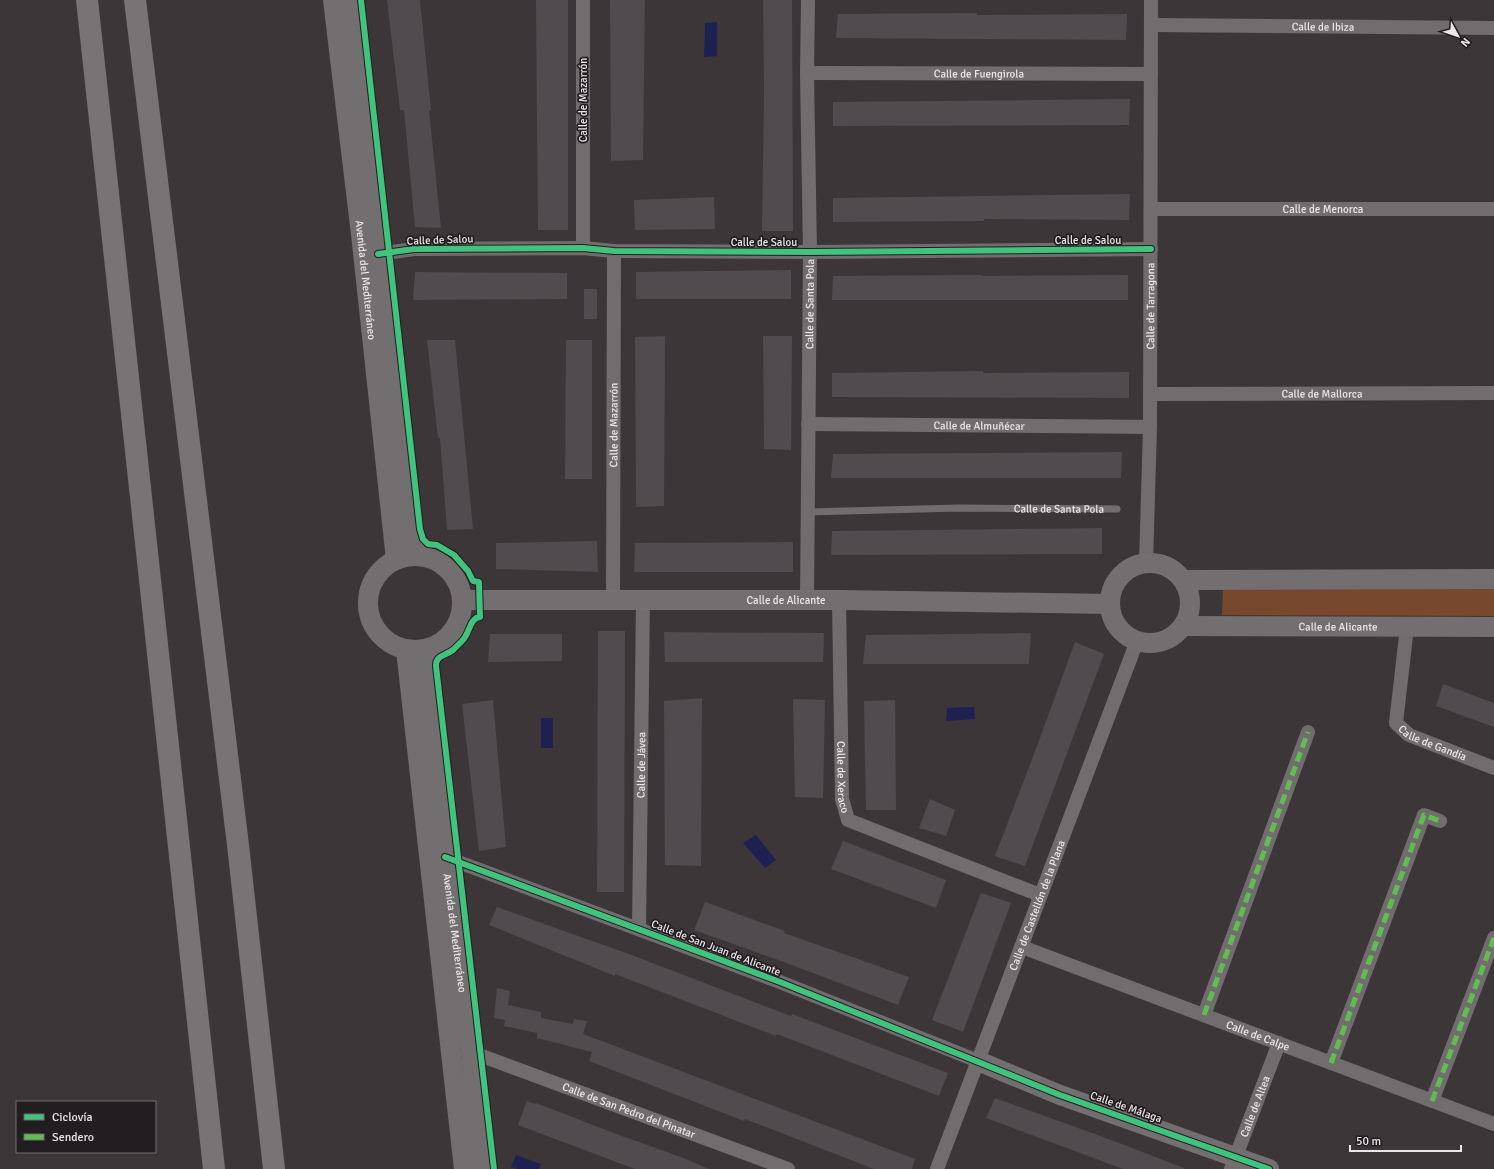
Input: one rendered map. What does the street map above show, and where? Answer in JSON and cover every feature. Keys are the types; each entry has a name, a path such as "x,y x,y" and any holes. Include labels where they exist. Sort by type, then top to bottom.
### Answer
{"highway":[{"path":"87,0 214,1169"},
{"path":"136,0 238,845 274,1169"}],"street":[{"name":"Avenida del Mediterráneo","path":"333,0 362,242 396,560"},
{"name":"Avenida del Mediterráneo","path":"351,0 408,528 417,556"},
{"name":"Calle de Mazarrón","path":"583,0 583,248"},
{"name":"Calle de Santa Pola","path":"807,600 810,252 807,73 808,0"},
{"name":"Calle de Tarragona","path":"1146,564 1150,427 1151,0"},
{"name":"Calle de Ibiza","path":"1151,25 1494,28"},
{"name":"Calle de Fuengirola","path":"807,73 1151,74"},
{"name":"Calle de Menorca","path":"1151,209 1494,209"},
{"name":"Calle de Salou","path":"378,254 414,249 583,248 614,251 810,252 1151,249"},
{"name":"Calle de Mazarrón","path":"613,600 614,251"},
{"name":"Calle de Mallorca","path":"1150,394 1494,394"},
{"name":"Calle de Almuñécar","path":"808,424 1150,427"},
{"path":"417,556 434,559 448,569 458,583 462,600 461,616 454,630 443,641 428,648 406,650 392,644 381,635 372,623 368,609 369,594 374,580 384,568 396,560 417,556"},
{"path":"1157,564 1176,572 1183,580 1188,591 1190,603 1188,615 1183,626 1176,633 1162,641 1147,643 1137,641 1126,635 1118,627 1112,616 1110,604 1112,592 1116,582 1124,573 1134,566 1157,564"},
{"path":"1183,580 1494,579"},
{"name":"Calle de Alicante","path":"462,600 839,600 1110,604"},
{"name":"Calle de Jávea","path":"639,930 643,600"},
{"name":"Calle de Xeraco","path":"839,600 842,799 848,820 1040,895"},
{"name":"Calle de Alicante","path":"1183,626 1494,627"},
{"name":"Calle de Gandía","path":"1407,627 1396,723 1409,735 1494,768"},
{"name":"Calle de Castellón de la Plana","path":"937,1169 1137,641"},
{"name":"Avenida del Mediterráneo","path":"428,648 425,675 445,857 471,1053 482,1169"},
{"name":"Avenida del Mediterráneo","path":"406,650 464,1169"},
{"path":"1204,1015 1308,732"},
{"path":"1331,1063 1424,815 1440,821"},
{"name":"Calle de San Juan de Alicante","path":"445,857 780,982 978,1061"},
{"path":"1432,1101 1494,938"},
{"name":"Calle de Calpe","path":"1022,946 1494,1124"},
{"name":"Calle de Altea","path":"1233,1163 1279,1044"},
{"name":"Calle de San Pedro del Pinatar","path":"471,1053 489,1058 788,1169"},
{"name":"Calle de Málaga","path":"978,1061 1233,1163 1269,1169"}],"lane":[{"name":"Calle de Santa Pola","path":"808,512 958,508 1117,509"}],"shaded area":[{"path":"717,22 717,56 704,57 705,23"},
{"path":"1223,586 1494,588 1494,616 1222,615"},
{"path":"974,707 975,719 946,721 947,708"},
{"path":"541,718 553,718 553,748 541,748"},
{"path":"756,835 776,860 765,868 743,843"},
{"path":"516,1155 541,1164 539,1169 517,1169 511,1167"}],"building":[{"path":"387,0 420,0 441,228 415,227 404,110 400,110"},
{"path":"536,0 568,0 568,230 538,230"},
{"path":"610,0 645,0 643,160 611,161"},
{"path":"763,0 792,0 793,231 762,231 764,92"},
{"path":"977,13 977,15 1127,14 1126,40 836,38 838,14"},
{"path":"1130,99 1129,125 833,126 833,102"},
{"path":"1130,194 1129,220 984,219 984,221 833,222 833,198"},
{"path":"714,197 715,229 635,230 634,200"},
{"path":"791,270 791,299 636,299 636,272"},
{"path":"415,272 567,273 567,299 413,300"},
{"path":"1128,275 1128,300 832,300 833,276"},
{"path":"584,289 597,289 597,319 584,319"},
{"path":"665,336 664,506 636,507 635,337"},
{"path":"763,336 792,336 791,450 764,449"},
{"path":"427,340 455,340 473,529 447,530 440,438 438,438"},
{"path":"566,340 592,340 592,479 565,479"},
{"path":"983,371 983,373 1129,372 1129,398 832,397 832,373"},
{"path":"1122,452 1121,478 831,478 833,454"},
{"path":"1102,528 1102,554 831,555 832,531"},
{"path":"597,541 598,572 496,569 496,543"},
{"path":"793,542 793,572 634,572 635,543"},
{"path":"598,631 625,631 624,892 597,892"},
{"path":"664,632 824,633 823,662 665,662"},
{"path":"1031,633 1029,664 863,664 866,635"},
{"path":"490,634 562,634 562,661 488,662"},
{"path":"1075,642 1104,654 1025,866 995,856"},
{"path":"1443,684 1494,703 1494,727 1436,706"},
{"path":"702,698 701,866 665,865 664,701"},
{"path":"793,699 825,700 823,798 795,797"},
{"path":"493,700 506,847 479,851 462,704"},
{"path":"895,700 896,810 866,810 864,701"},
{"path":"930,799 955,810 946,836 919,828"},
{"path":"843,841 946,880 936,908 831,869"},
{"path":"981,893 1011,903 963,1032 932,1020"},
{"path":"705,902 785,931 784,933 909,977 898,1005 694,930"},
{"path":"497,907 629,954 791,1016 792,1014 948,1073 939,1096 777,1034 776,1036 615,974 615,976 489,925"},
{"path":"497,988 510,991 508,1005 541,1012 541,1018 573,1024 574,1019 587,1021 583,1034 915,1159 912,1169 874,1169 589,1061 592,1052 537,1038 537,1033 504,1026 505,1020 494,1018"},
{"path":"995,1098 1114,1141 1184,1169 1123,1169 986,1118"},
{"path":"527,1101 681,1157 709,1169 635,1169 518,1125"}],"marked path":[{"path":"1204,1015 1308,732"},
{"path":"1331,1063 1424,815 1440,821"},
{"path":"1432,1101 1494,938"}],"cycle path":[{"path":"361,0 420,529 423,539 428,544 437,545 454,555 468,571 473,581 479,582 480,617 474,620 465,638 453,650 439,658 436,662 436,666 494,1169"},
{"path":"378,254 414,249 583,248 614,251 810,252 1151,249"},
{"path":"445,857 780,982 1060,1095 1269,1169"}]}
